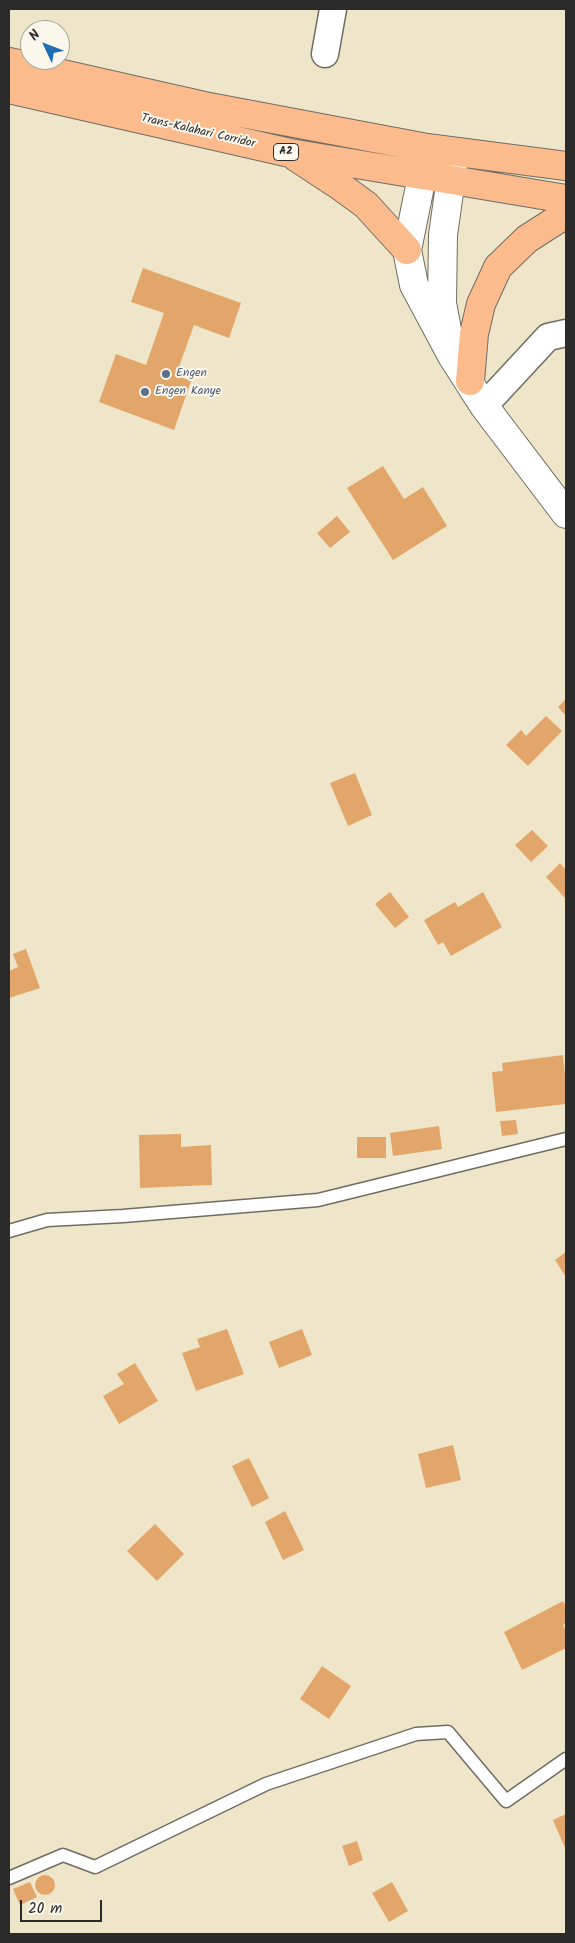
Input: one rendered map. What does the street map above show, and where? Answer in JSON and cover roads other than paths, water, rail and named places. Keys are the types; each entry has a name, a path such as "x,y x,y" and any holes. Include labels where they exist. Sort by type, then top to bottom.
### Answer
{"highway":[{"path":"9,62 204,106 428,148 566,166"},
{"name":"Trans-Kalahari Corridor","path":"9,93 290,153 566,199"},
{"path":"290,153 340,186 366,206 407,250"},
{"path":"470,381 474,334 481,304 498,268 527,239 566,214"}],"street":[{"path":"325,54 333,9"},
{"path":"428,148 407,250 414,285 452,356 470,381 484,406 566,514"},
{"path":"452,356 442,303 443,235 450,179 456,151"},
{"path":"484,406 548,336 566,334"}],"lane":[{"path":"9,1231 47,1220 123,1216 318,1200 566,1139"},
{"path":"9,1878 62,1855 95,1868 266,1784 416,1734 448,1732 506,1801 566,1759"}],"place":[{"name":"Engen","path":"166,374"},
{"name":"Engen Kanye","path":"145,392"}]}
